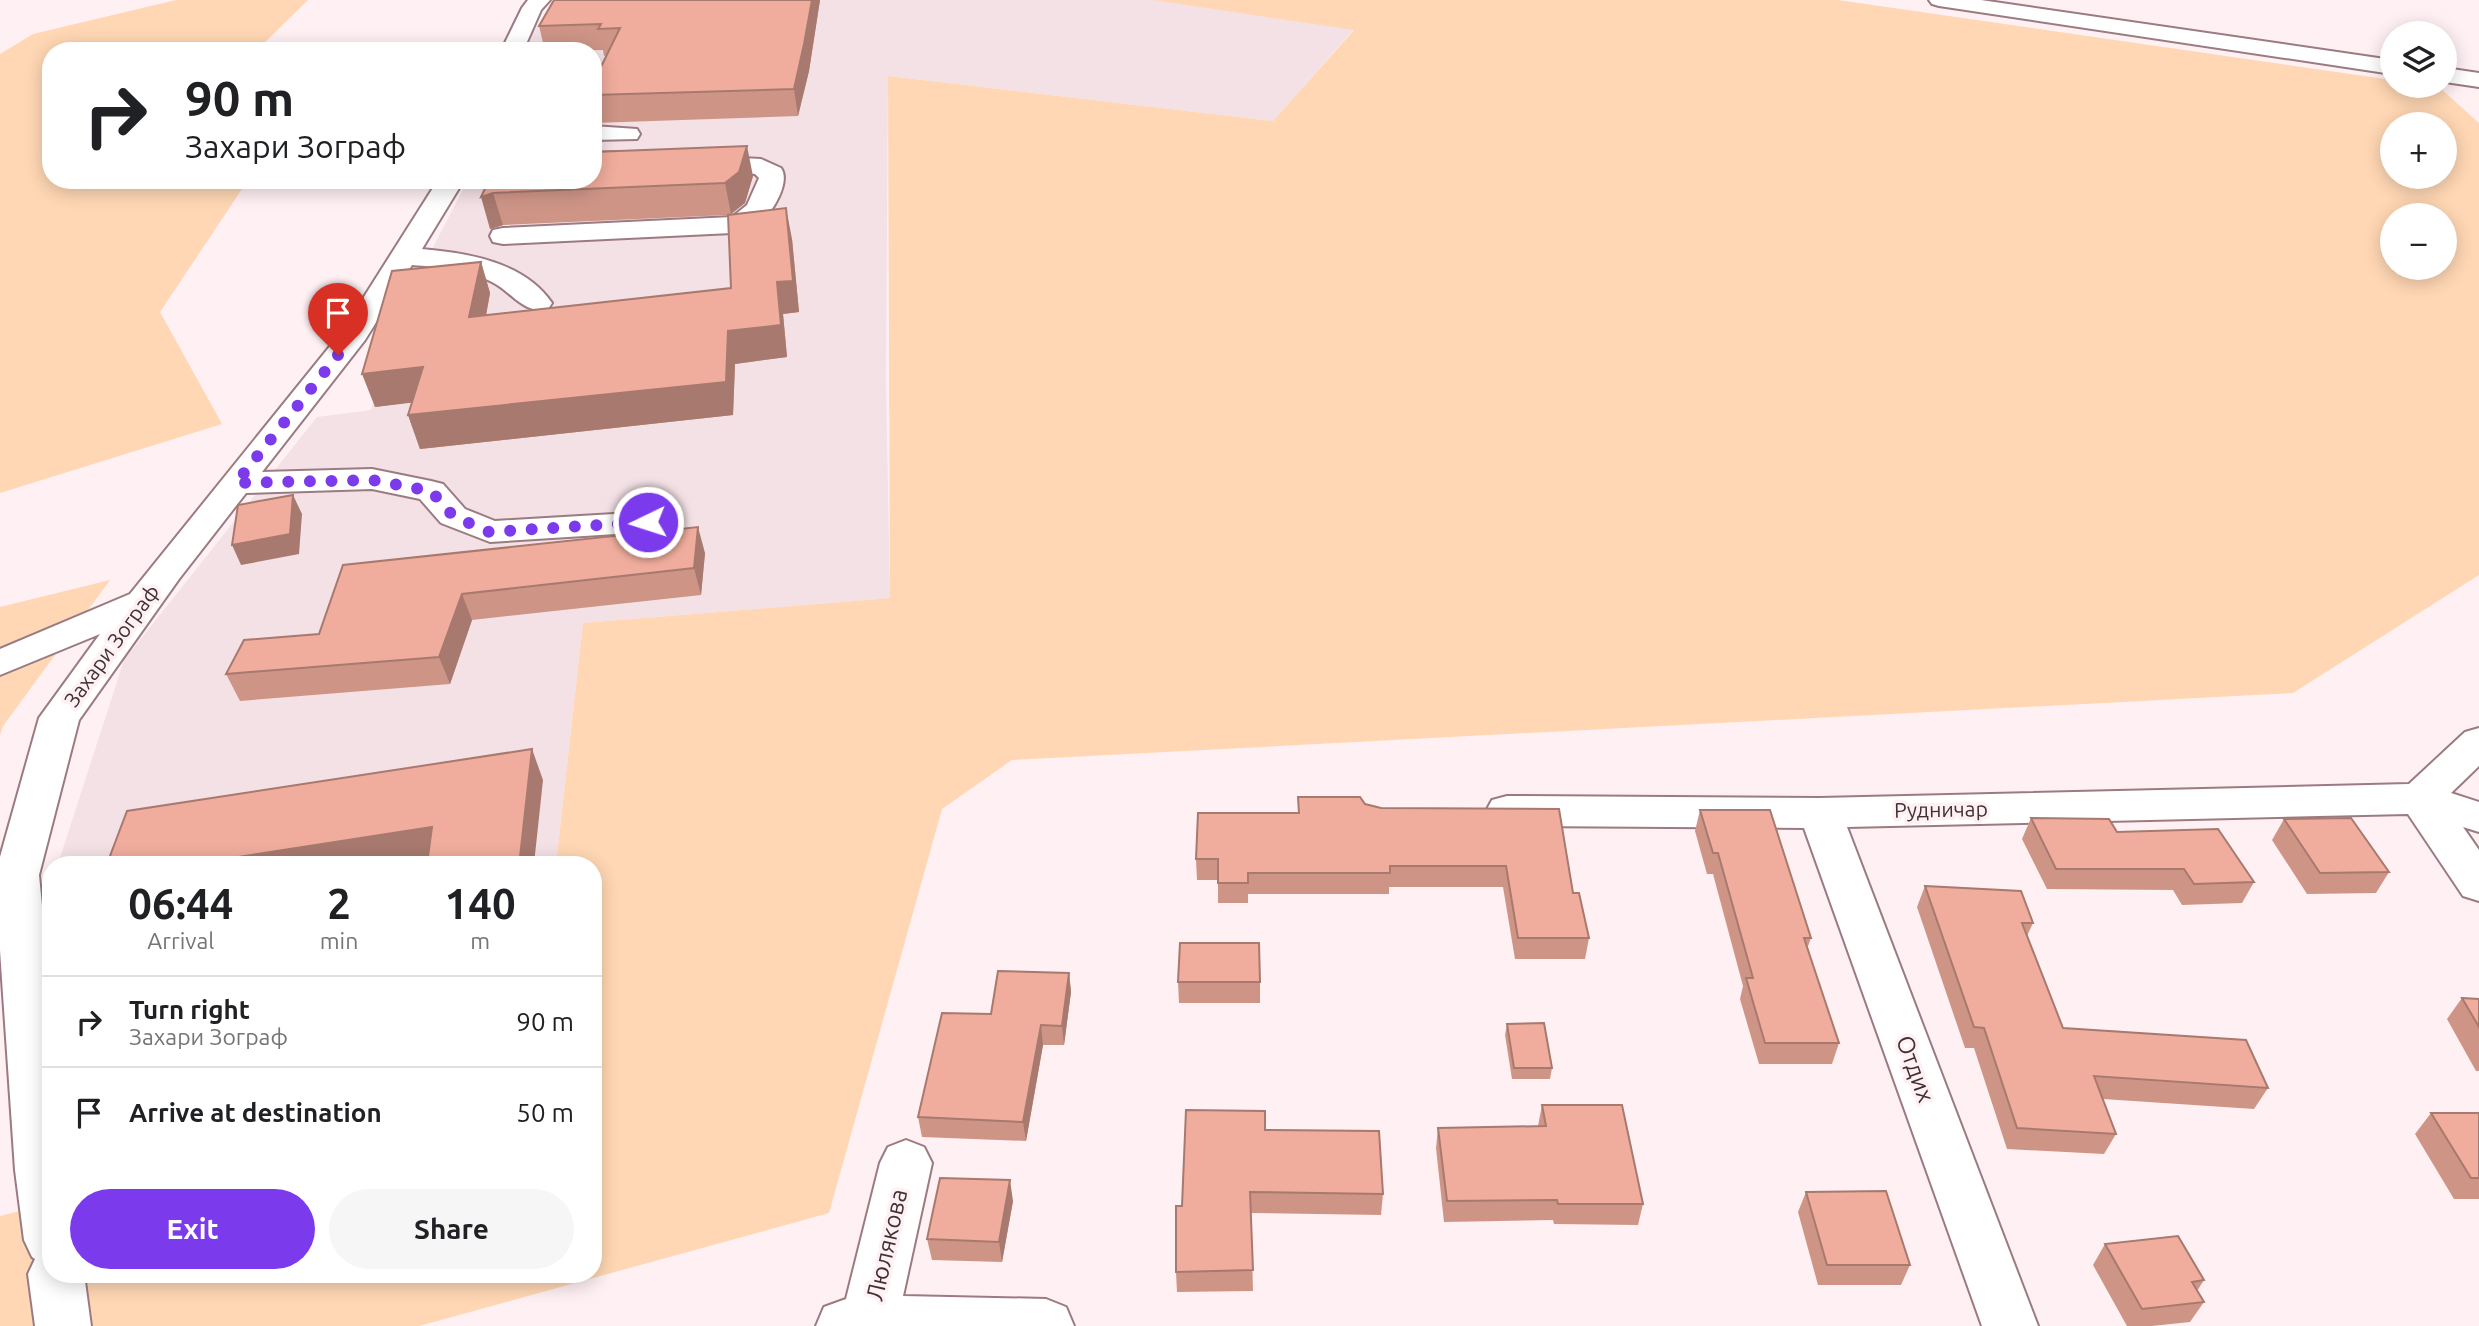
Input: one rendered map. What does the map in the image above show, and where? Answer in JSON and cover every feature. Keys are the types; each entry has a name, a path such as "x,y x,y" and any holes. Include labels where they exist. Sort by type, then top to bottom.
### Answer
{"street":[{"path":"516,42 532,8 540,0"},
{"path":"1939,0 2380,65"},
{"path":"2457,77 2479,80"},
{"path":"602,133 628,134"},
{"path":"503,236 724,226 742,222 754,215 772,182 772,173 761,167 602,160"},
{"name":"Захари Зограф","path":"42,1177 17,875 59,718 145,601 355,334 445,189"},
{"path":"404,256 438,258 479,267 512,281 538,303"},
{"path":"236,483 372,480 396,484 431,491 453,516 489,532 648,522"},
{"path":"0,663 145,601"},
{"path":"2479,742 2420,799 2479,884"},
{"name":"Рудничар","path":"1475,811 1820,813 2420,799 2479,817"},
{"name":"Отдих","path":"1820,813 2010,1326"},
{"name":"Люлякова","path":"860,1325 906,1163"},
{"path":"57,1283 63,1326"},
{"path":"860,1325 1046,1326"}],"shaded area":[{"path":"176,0 308,0 265,42 42,42 42,189 242,189 160,312 222,424 0,493 0,54 33,34"},
{"path":"558,0 1157,0 1354,29 1273,121 888,76 886,379 890,598 583,623 557,856 61,856 124,660 317,417 371,410 405,288 431,251 463,189 602,189 602,42 529,42 533,31"},
{"path":"1153,0 1838,0 2380,78 2380,98 2451,98 2479,123 2479,575 2293,693 1012,760 942,809 829,1213 602,1276 602,856 557,856 583,623 890,598 888,76 1273,121 1354,30"},
{"path":"110,580 3,726 0,735 0,607"},
{"path":"42,1205 42,1283 575,1283 419,1326 0,1326 0,1216"}],"building":[{"path":"554,0 812,0 794,89 602,95 602,65 620,28 598,29 601,24 539,26"},
{"path":"747,146 739,172 725,183 602,188 602,152"},
{"path":"485,189 586,189 493,193 481,197"},
{"path":"786,208 793,281 777,282 781,325 728,331 726,382 408,415 423,367 362,374 392,271 481,262 469,317 731,288 728,215"},
{"path":"293,495 290,534 232,545 238,505"},
{"path":"698,527 694,568 462,594 439,657 226,674 244,640 319,634 343,565"},
{"path":"532,749 520,856 428,856 432,827 245,856 110,856 127,811"},
{"path":"1298,797 1360,797 1365,804 1381,808 1559,809 1573,893 1579,893 1589,938 1518,938 1506,866 1390,866 1390,873 1248,873 1248,883 1218,883 1218,859 1196,859 1198,813 1299,813"},
{"path":"1700,810 1770,810 1811,938 1804,938 1839,1043 1765,1043 1746,978 1753,978 1718,853 1713,853"},
{"path":"2031,818 2109,819 2117,832 2218,829 2254,882 2194,884 2184,869 2056,869"},
{"path":"2351,818 2389,872 2320,873 2284,819"},
{"path":"1925,886 2021,891 2033,923 2022,923 2063,1028 2246,1040 2268,1088 2094,1076 2116,1134 2017,1128 1984,1028 1974,1027"},
{"path":"1180,943 1259,943 1260,982 1178,982"},
{"path":"998,971 1069,973 1062,1026 1041,1025 1023,1122 918,1117 942,1013 991,1014"},
{"path":"2462,998 2479,999 2479,1027"},
{"path":"1544,1023 1552,1068 1514,1068 1507,1024"},
{"path":"1542,1105 1622,1105 1643,1204 1558,1204 1557,1200 1447,1201 1438,1128 1546,1126"},
{"path":"1186,1110 1265,1111 1265,1130 1379,1131 1383,1194 1250,1192 1253,1270 1176,1272 1176,1206 1182,1206"},
{"path":"2431,1113 2479,1113 2479,1178 2471,1178"},
{"path":"940,1178 1010,1180 999,1242 927,1239"},
{"path":"1886,1191 1910,1265 1827,1265 1806,1192"},
{"path":"2178,1236 2204,1280 2192,1282 2204,1302 2142,1309 2105,1244"}],"route":[{"path":"338,355 236,483 372,480 431,491 453,516 489,532 648,522"}]}
